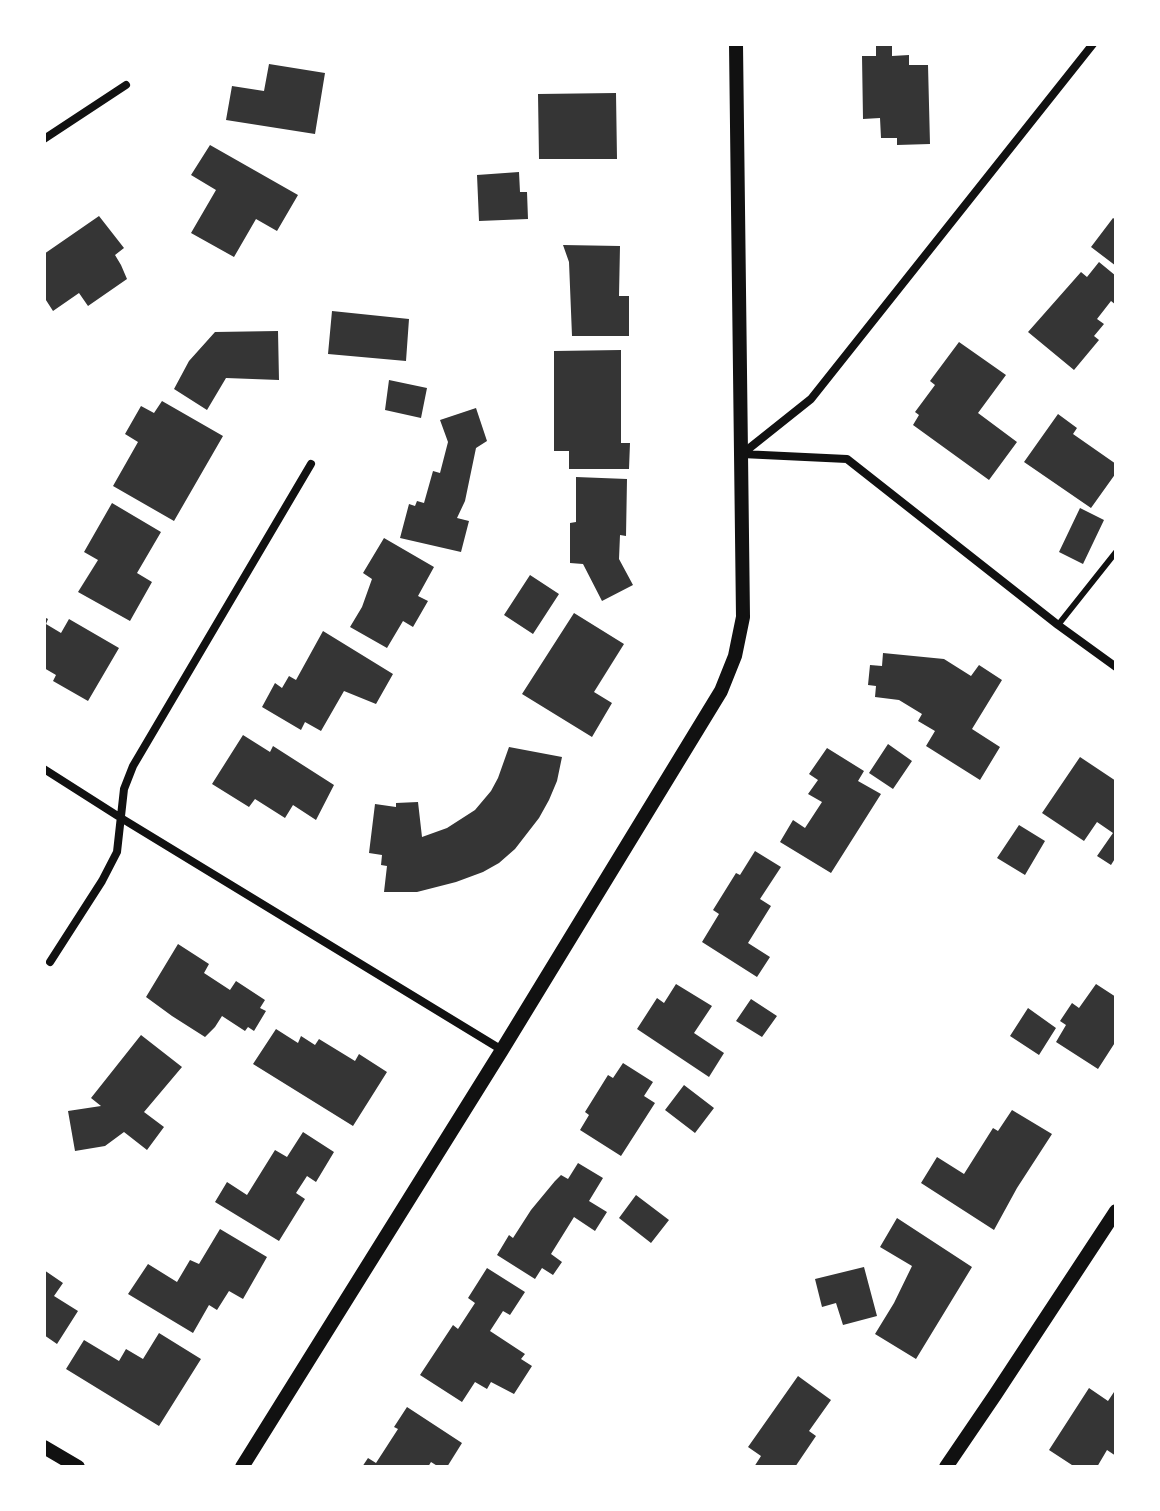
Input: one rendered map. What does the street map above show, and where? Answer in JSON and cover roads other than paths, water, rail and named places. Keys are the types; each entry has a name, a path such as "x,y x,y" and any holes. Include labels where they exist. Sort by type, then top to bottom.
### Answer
{"street":[{"path":"242,1467 721,691 735,656 743,617 736,44"},
{"path":"742,454 811,399 1093,44"},
{"path":"44,139 126,85"},
{"path":"742,454 847,459 1116,667"},
{"path":"50,962 117,852 124,789 133,766 311,464"},
{"path":"44,769 502,1050"},
{"path":"946,1467 1116,1211"},
{"path":"44,1447 78,1467"}],"lane":[{"path":"1058,625 1116,552"}]}
